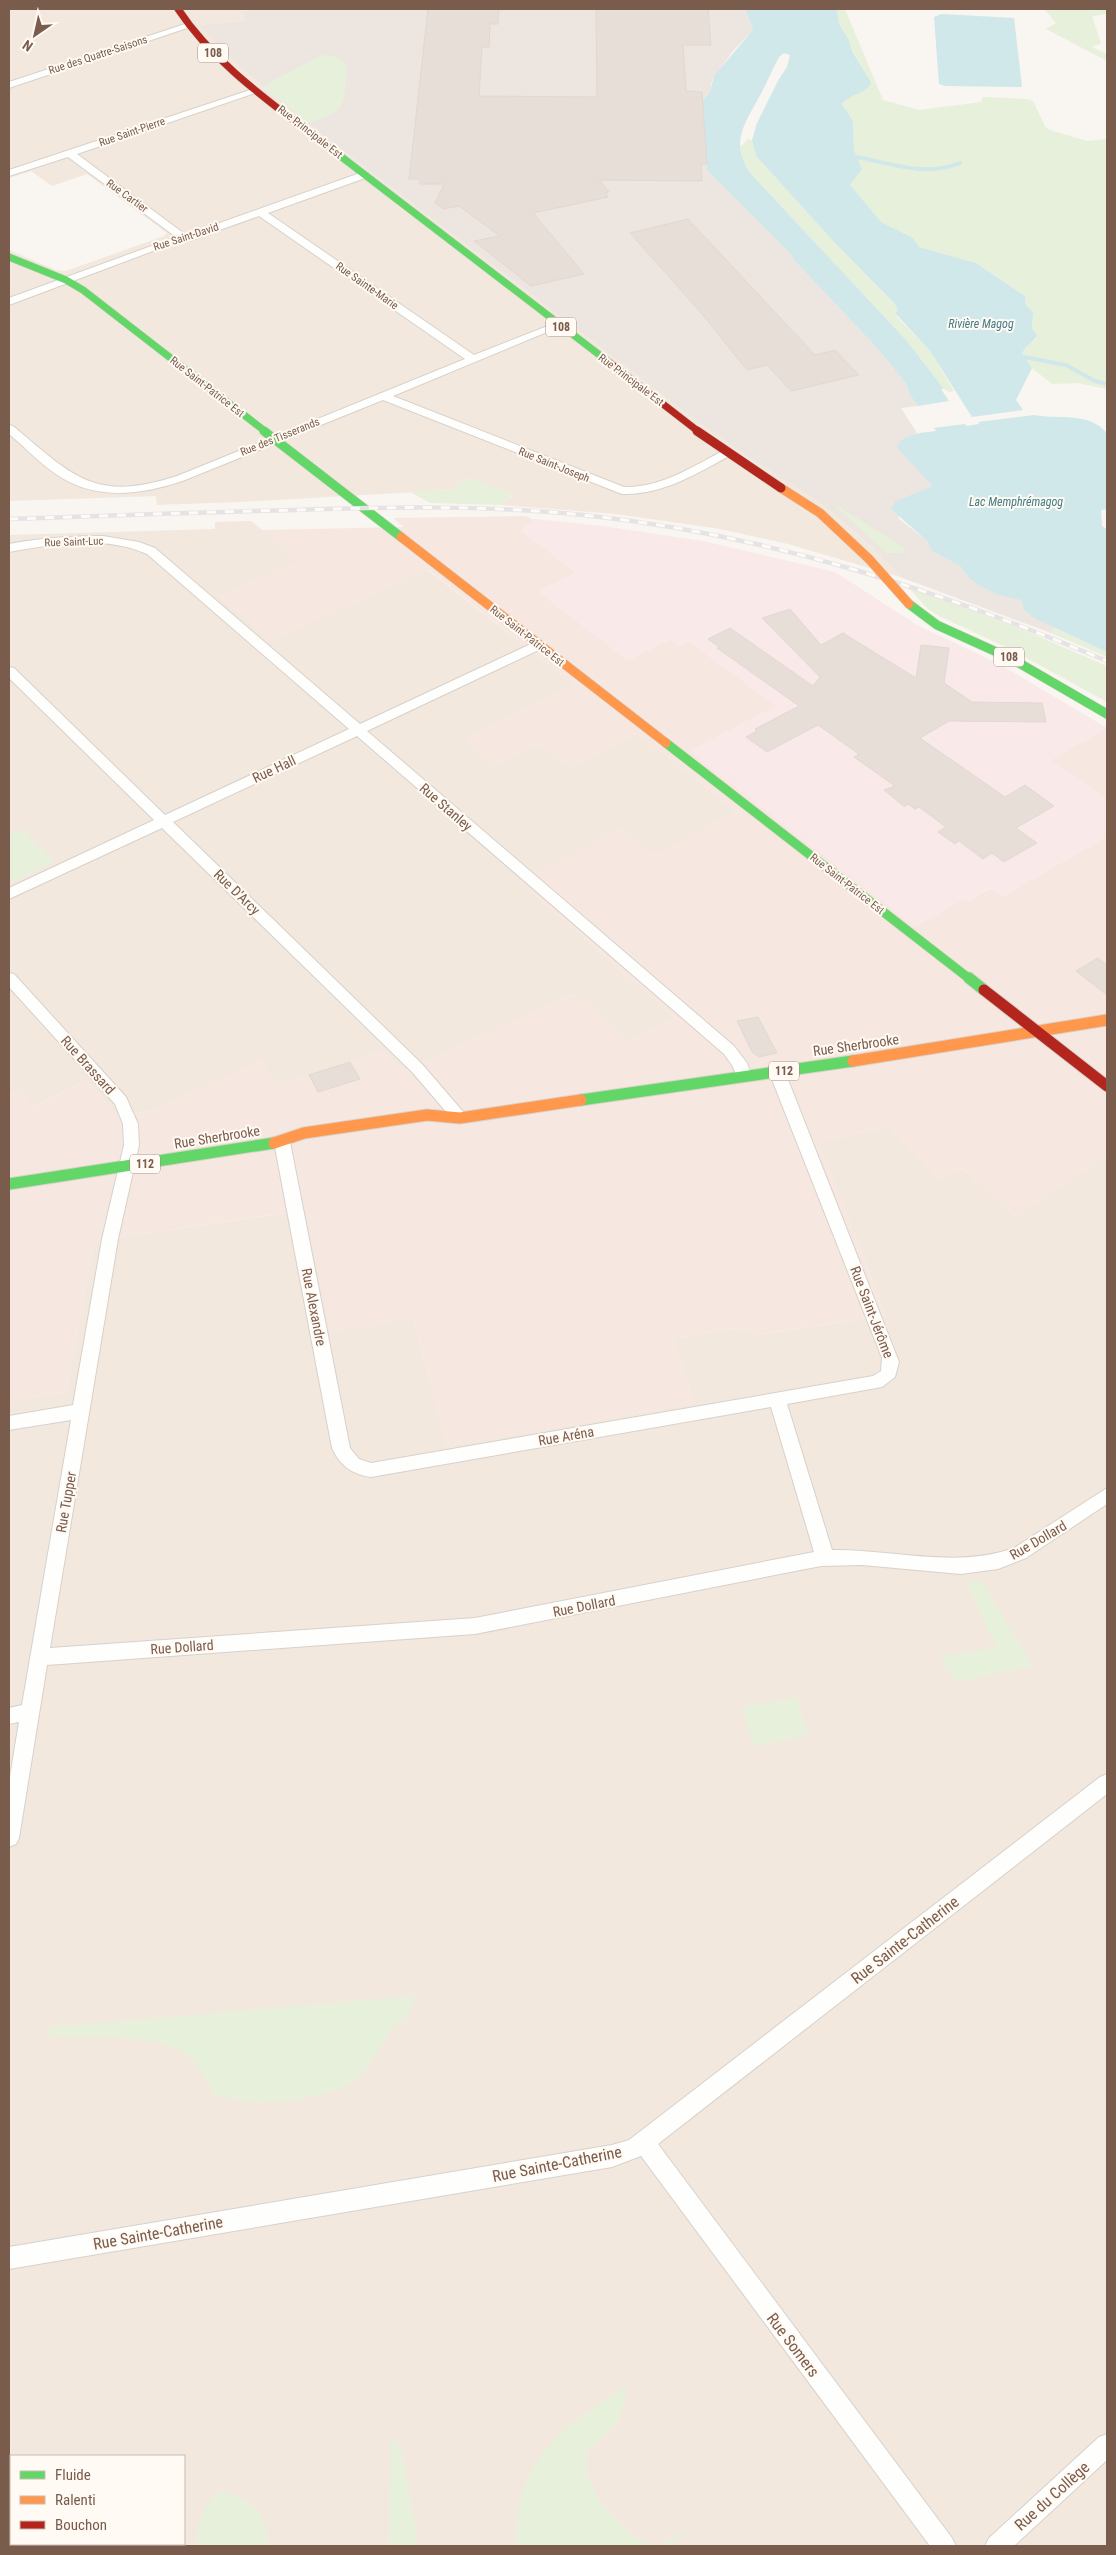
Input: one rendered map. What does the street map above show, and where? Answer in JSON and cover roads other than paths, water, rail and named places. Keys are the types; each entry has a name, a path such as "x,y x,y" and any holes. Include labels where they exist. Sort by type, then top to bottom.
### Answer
{"main road":[{"name":"Rue Principale Est","path":"178,9 188,26 222,62 364,175 727,453 820,513 854,542 908,604 937,625 1012,659 1107,714"},
{"name":"Rue Saint-Patrice Est","path":"9,257 66,280 91,296 1107,1086"},
{"name":"Rue Sherbrooke","path":"9,1184 282,1142 304,1133 427,1115 460,1118 978,1042 1107,1020"},
{"name":"Rue Sherbrooke","path":"437,1128 460,1118"},
{"name":"Rue Sherbrooke","path":"282,1142 300,1146"}],"street":[{"name":"Rue des Quatre-Saisons","path":"9,85 188,26"},
{"name":"Rue Saint-Pierre","path":"9,173 256,90"},
{"name":"Rue Cartier","path":"69,153 185,239"},
{"name":"Rue Saint-David","path":"9,302 166,243 185,239 364,175"},
{"name":"Rue Sainte-Marie","path":"260,212 474,360"},
{"name":"Rue des Tisserands","path":"9,428 66,475 92,486 114,489 139,488 172,481 559,325"},
{"name":"Rue Saint-Joseph","path":"382,396 622,490 642,491 654,488 727,453"},
{"name":"Rue Saint-Luc","path":"9,548 36,543 90,540 120,540 140,544"},
{"name":"Rue Stanley","path":"140,544 151,550 728,1050 739,1063 744,1077"},
{"name":"Rue Hall","path":"9,894 539,645"},
{"name":"Rue D'Arcy","path":"9,671 417,1068 460,1118"},
{"name":"Rue Brassard","path":"9,978 121,1101 132,1122 132,1146 129,1166"},
{"name":"Rue Saint-Jérôme","path":"776,1399 876,1382 888,1375 892,1364 777,1072"},
{"name":"Rue Alexandre","path":"282,1142 341,1448 349,1462 356,1466"},
{"name":"Rue Tupper","path":"9,1838 115,1214 129,1166"},
{"name":"Rue Aréna","path":"356,1466 371,1470 776,1399"},
{"path":"776,1399 825,1558"},
{"path":"9,1423 81,1411"},
{"name":"Rue Dollard","path":"40,1657 481,1625 825,1558 862,1557 961,1566 998,1562 1020,1553 1046,1538 1107,1495"},
{"path":"9,1716 30,1712"},
{"name":"Rue Sainte-Catherine","path":"9,2258 620,2154 644,2143 1107,1783"},
{"name":"Rue Somers","path":"644,2143 944,2546"},
{"name":"Rue du Collège","path":"997,2546 1107,2445"}],"water":[{"name":"Rivière Magog","path":"745,9 837,9 839,24 849,40 852,51 871,82 867,89 849,98 842,104 853,121 854,150 862,169 850,185 881,222 913,238 919,247 976,263 1025,296 1026,305 1033,312 1032,329 1037,335 1022,354 1032,368 1016,400 1023,410 972,417 930,351 895,313 898,310 894,303 834,242 756,156 752,140 757,123 787,67 790,55 784,53 779,57 744,127 740,144 745,163 751,174 907,341 944,389 941,389 949,401 918,406 909,394 907,385 878,349 793,259 792,255 707,170 702,102 710,92 714,76 753,30"},
{"path":"942,14 1014,18 1022,87 945,86 939,84 934,17"},
{"name":"Lac Memphrémagog","path":"1034,415 1082,419 1099,426 1107,433 1107,509 1101,510 1102,526 1107,529 1107,652 1036,619 1024,610 1021,600 998,595 979,585 969,578 960,566 932,551 927,541 891,509 896,501 931,487 930,483 897,448 903,439 919,433 936,431 934,428 965,424 967,426 979,424 978,422"}],"waterway":[{"path":"857,157 896,166 922,169 947,167 960,163"},
{"path":"1024,357 1066,365 1095,381 1107,384"}],"railway":[{"path":"9,519 404,508 475,508 583,515 651,524 718,536 850,568 980,611 1107,661"}]}
